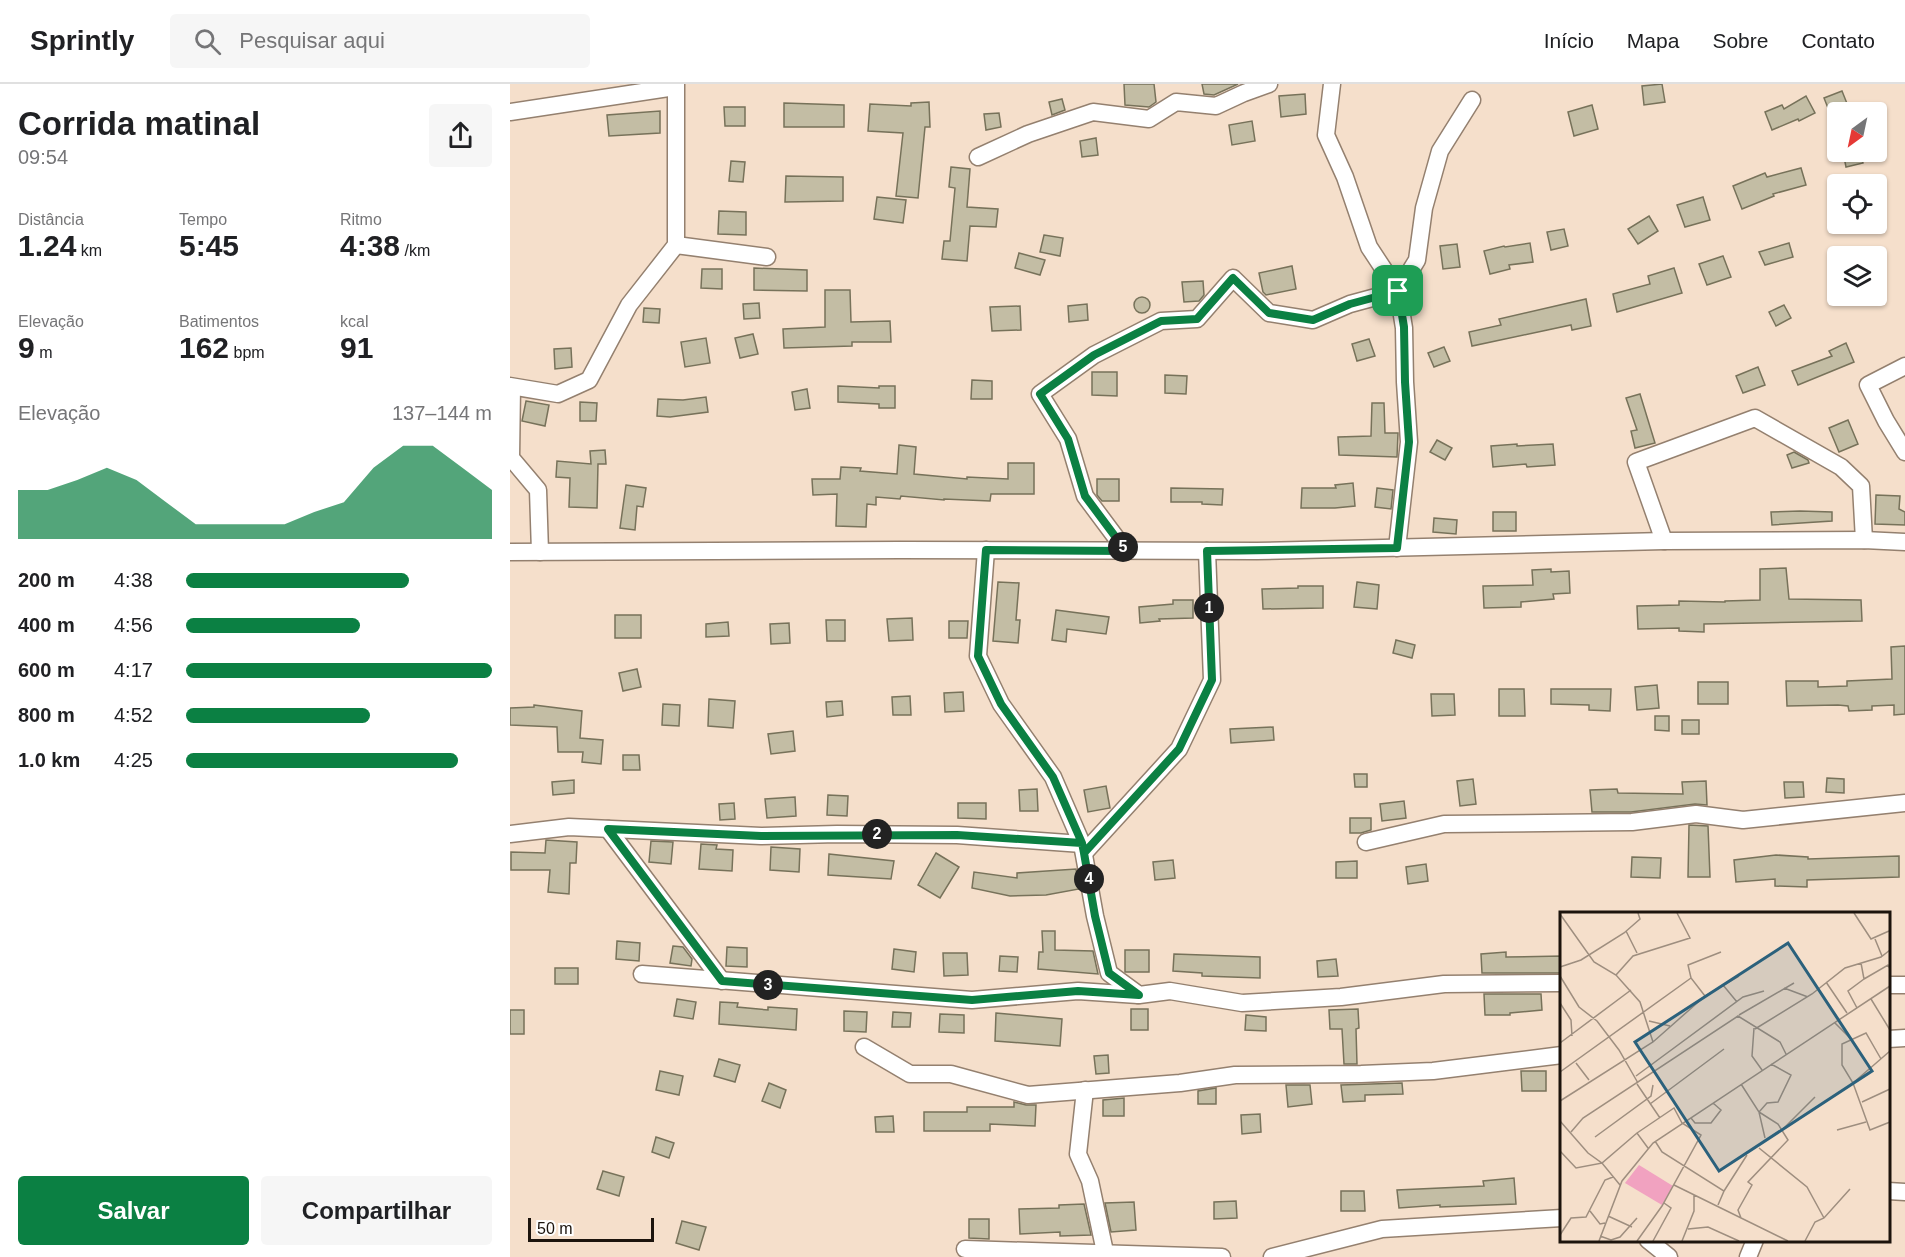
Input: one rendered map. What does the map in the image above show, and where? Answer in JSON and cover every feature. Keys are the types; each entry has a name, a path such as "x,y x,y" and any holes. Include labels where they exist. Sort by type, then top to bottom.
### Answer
{"street":[{"path":"978,158 1028,134 1093,112 1149,119 1176,102 1216,106 1269,84"},
{"path":"1332,84 1326,135 1345,177 1369,247 1398,291 1404,327 1409,442 1397,548"},
{"path":"510,112 676,86 676,244 629,305 589,380 558,394 511,387 511,458 538,490 540,552"},
{"path":"1126,551 1085,496 1068,439 1040,394 1094,355 1161,321 1197,319 1233,278 1269,313 1313,320 1350,304 1398,291 1417,260 1424,208 1440,151 1472,100"},
{"path":"676,244 767,257"},
{"path":"1905,366 1868,385 1905,452"},
{"path":"1664,541 1636,462 1755,418 1841,467 1861,486 1864,540"},
{"path":"510,552 1207,551 1664,541 1864,540 1905,542"},
{"path":"986,550 978,656 1001,704 1053,777 1083,848 1095,916 1109,973 1139,995"},
{"path":"1083,848 1179,749 1212,680 1207,551"},
{"path":"1366,842 1444,824 1632,822 1696,814 1743,820 1905,803"},
{"path":"510,834 569,827 761,836 957,835 1083,848"},
{"path":"608,829 722,981"},
{"path":"642,974 972,1000 1078,991 1139,995 1170,991 1242,1003 1341,998 1444,984 1560,983"},
{"path":"1890,1039 1905,1038"},
{"path":"864,1047 910,1074 951,1074 1028,1095 1180,1083 1235,1075 1433,1071 1560,1055"},
{"path":"1084,1090 1078,1154 1090,1181 1105,1252"},
{"path":"1272,1257 1382,1229 1560,1218"},
{"path":"1650,1242 1669,1257"},
{"path":"1748,1257 1754,1242"},
{"path":"965,1249 1222,1257"}],"building":[{"path":"1124,84 1154,84 1156,102 1149,107 1125,105"},
{"path":"1202,84 1238,84 1214,95 1204,94"},
{"path":"1662,84 1665,102 1644,105 1642,86"},
{"path":"1842,91 1846,102 1827,102 1827,106 1824,98"},
{"path":"1305,94 1306,114 1281,117 1279,96"},
{"path":"1806,96 1815,113 1772,130 1765,112 1782,105 1784,109"},
{"path":"1062,99 1065,110 1052,115 1049,102"},
{"path":"929,102 930,127 925,127 918,198 896,196 903,133 868,131 870,104 911,106 911,103"},
{"path":"784,103 844,105 844,127 784,127"},
{"path":"1592,105 1598,129 1574,136 1568,112"},
{"path":"724,107 745,107 745,126 725,126"},
{"path":"660,111 660,133 609,136 607,115"},
{"path":"999,113 1001,127 986,130 984,114"},
{"path":"1252,121 1255,141 1232,145 1229,125"},
{"path":"1096,138 1098,155 1082,157 1080,141"},
{"path":"731,161 745,162 743,182 729,181"},
{"path":"1845,162 1863,163 1846,167"},
{"path":"951,167 970,169 967,207 998,209 996,227 970,226 967,261 942,259 944,241 950,241 955,188 949,187"},
{"path":"1801,168 1806,185 1773,194 1774,196 1742,209 1733,186 1765,173 1767,177"},
{"path":"786,176 843,177 843,201 785,202"},
{"path":"877,197 906,200 903,223 874,219"},
{"path":"1703,197 1710,220 1685,227 1677,205"},
{"path":"719,211 746,212 746,235 718,234"},
{"path":"1649,216 1658,231 1638,244 1628,229"},
{"path":"1564,229 1568,246 1551,250 1547,232"},
{"path":"1044,235 1063,238 1060,256 1040,252"},
{"path":"1530,243 1533,262 1509,265 1510,269 1490,274 1484,251"},
{"path":"1789,243 1793,257 1765,265 1759,252"},
{"path":"1457,244 1460,267 1443,269 1440,246"},
{"path":"1019,253 1045,260 1040,275 1015,268"},
{"path":"1723,256 1731,277 1707,285 1699,264"},
{"path":"1292,266 1296,289 1266,295 1263,292 1259,273"},
{"path":"754,268 807,270 807,291 754,290"},
{"path":"1674,268 1682,293 1617,312 1613,294 1650,284 1648,276"},
{"path":"702,269 722,269 722,289 701,288"},
{"path":"1203,281 1204,295 1199,301 1184,302 1182,282"},
{"path":"825,290 850,290 851,322 890,321 891,342 852,342 852,346 784,348 783,329 825,327"},
{"path":"1139,297 1145,297 1150,305 1148,311 1139,313 1134,308 1134,302"},
{"path":"1586,299 1591,326 1572,330 1571,325 1472,346 1469,332 1501,325 1499,319"},
{"path":"759,303 760,318 744,319 743,304"},
{"path":"1087,304 1088,320 1069,322 1068,306"},
{"path":"1784,305 1791,318 1776,326 1769,312"},
{"path":"1020,306 1021,330 992,331 990,307"},
{"path":"644,308 660,309 659,323 643,322"},
{"path":"753,334 758,354 740,358 735,338"},
{"path":"706,338 710,363 685,367 681,342"},
{"path":"1369,339 1375,356 1357,361 1352,344"},
{"path":"1846,343 1854,362 1798,385 1792,371 1832,356 1829,351"},
{"path":"1444,347 1450,361 1434,367 1428,353"},
{"path":"571,348 572,367 555,369 554,349"},
{"path":"1758,367 1765,385 1743,393 1736,376"},
{"path":"1092,372 1117,372 1117,396 1092,395"},
{"path":"1165,375 1187,376 1186,394 1165,393"},
{"path":"972,380 992,381 992,399 971,399"},
{"path":"838,386 879,388 879,386 895,386 895,408 879,408 879,404 838,402"},
{"path":"807,389 810,408 795,410 792,392"},
{"path":"1640,394 1655,443 1635,448 1631,431 1637,430 1626,398"},
{"path":"706,397 708,412 670,417 657,416 658,399 683,400"},
{"path":"526,401 549,405 545,426 522,421"},
{"path":"580,402 597,403 596,421 580,421"},
{"path":"1372,403 1384,403 1385,433 1398,433 1397,457 1339,455 1338,437 1371,436"},
{"path":"1848,420 1858,444 1839,452 1829,428"},
{"path":"1437,440 1452,448 1445,460 1430,452"},
{"path":"1517,444 1517,446 1553,444 1555,465 1527,467 1526,464 1493,467 1491,446"},
{"path":"899,445 916,447 914,474 967,479 967,477 1008,479 1008,463 1034,463 1034,494 991,494 990,501 901,496 900,499 876,497 876,505 867,504 866,527 836,526 837,494 813,495 812,479 840,479 841,467 897,474"},
{"path":"605,450 606,464 598,464 597,508 569,507 570,478 556,477 557,461 591,464 590,451"},
{"path":"1794,452 1808,460 1809,463 1792,468 1787,455"},
{"path":"1097,479 1119,479 1119,501 1102,501 1097,495"},
{"path":"1353,483 1355,506 1301,508 1302,488 1336,488 1335,485"},
{"path":"626,485 646,488 643,507 637,506 635,530 620,528"},
{"path":"1171,488 1223,489 1222,505 1202,504 1202,502 1171,502"},
{"path":"1377,488 1393,490 1391,509 1375,507"},
{"path":"1876,495 1900,496 1899,509 1905,512 1905,525 1875,524"},
{"path":"1493,512 1516,512 1516,531 1493,531"},
{"path":"1771,512 1832,512 1832,521 1772,525"},
{"path":"1434,518 1457,520 1456,534 1433,532"},
{"path":"1786,568 1789,599 1861,600 1862,621 1704,624 1704,632 1679,631 1679,628 1638,629 1637,606 1679,605 1679,601 1760,600 1760,569"},
{"path":"1551,569 1551,572 1569,571 1570,593 1553,594 1554,599 1521,602 1521,607 1484,608 1483,586 1533,585 1532,570"},
{"path":"998,582 1019,583 1016,620 1020,620 1018,643 993,641"},
{"path":"1357,582 1379,585 1377,609 1354,607"},
{"path":"1298,586 1323,586 1323,608 1263,609 1262,589 1298,588"},
{"path":"1173,600 1193,600 1193,618 1159,619 1160,621 1140,623 1139,607 1173,604"},
{"path":"1056,610 1109,617 1106,634 1067,629 1066,642 1052,640"},
{"path":"615,615 641,615 641,638 615,638"},
{"path":"912,618 913,640 889,641 887,619"},
{"path":"826,620 845,620 845,641 827,641"},
{"path":"949,621 968,621 967,638 949,638"},
{"path":"728,622 729,636 706,637 706,624"},
{"path":"789,623 790,643 771,644 770,624"},
{"path":"1396,640 1415,645 1412,658 1393,653"},
{"path":"1905,646 1905,714 1894,715 1894,705 1872,706 1872,710 1849,711 1848,706 1838,705 1787,706 1786,681 1818,681 1818,687 1847,686 1847,681 1892,679 1891,647"},
{"path":"637,669 641,687 623,691 619,673"},
{"path":"1698,682 1728,682 1728,704 1698,704"},
{"path":"1657,685 1659,708 1637,710 1635,687"},
{"path":"1499,689 1524,689 1525,716 1499,716"},
{"path":"1551,689 1611,689 1610,711 1589,710 1589,705 1551,704"},
{"path":"963,692 964,711 945,712 944,693"},
{"path":"1431,694 1454,694 1455,715 1432,716"},
{"path":"910,696 911,715 893,715 892,697"},
{"path":"709,699 735,701 733,728 708,726"},
{"path":"842,701 843,715 827,717 826,702"},
{"path":"663,704 680,705 679,726 662,725"},
{"path":"534,705 582,711 580,738 603,740 601,764 582,762 583,752 558,752 557,727 510,725 510,708 534,707"},
{"path":"1655,716 1669,716 1669,731 1655,730"},
{"path":"1682,720 1699,720 1699,734 1682,734"},
{"path":"1273,727 1274,740 1231,743 1230,729"},
{"path":"793,731 795,751 771,754 768,734"},
{"path":"623,755 639,755 640,770 623,770"},
{"path":"1354,774 1367,774 1367,787 1355,787"},
{"path":"1827,778 1844,779 1844,793 1826,792"},
{"path":"1473,779 1476,804 1460,806 1457,781"},
{"path":"574,780 574,793 553,795 552,782"},
{"path":"1706,781 1707,805 1695,804 1631,812 1592,812 1590,790 1617,789 1618,793 1683,794 1682,782"},
{"path":"1784,782 1803,782 1804,797 1785,798"},
{"path":"1106,786 1110,808 1088,812 1084,790"},
{"path":"1037,789 1038,811 1020,811 1019,790"},
{"path":"828,795 848,796 847,816 827,815"},
{"path":"795,797 796,816 767,818 765,799"},
{"path":"1404,801 1406,818 1382,821 1380,804"},
{"path":"734,803 735,819 720,820 719,804"},
{"path":"958,803 986,803 986,819 958,818"},
{"path":"1350,818 1371,818 1371,830 1350,833"},
{"path":"1689,825 1708,826 1710,877 1688,877"},
{"path":"546,840 577,842 576,863 570,863 569,894 548,892 550,870 511,870 511,852 545,853"},
{"path":"651,841 673,842 671,864 649,862"},
{"path":"701,844 717,845 716,849 733,850 732,871 699,869"},
{"path":"771,847 800,849 799,872 770,870"},
{"path":"936,853 959,867 940,898 918,885"},
{"path":"829,854 894,861 891,879 828,875"},
{"path":"1776,855 1808,857 1808,859 1899,856 1899,877 1807,880 1807,887 1775,886 1775,879 1736,882 1734,860"},
{"path":"1632,857 1661,858 1660,878 1631,877"},
{"path":"1173,860 1175,878 1155,880 1153,862"},
{"path":"1357,861 1357,878 1336,878 1336,862"},
{"path":"1426,864 1428,881 1408,884 1406,867"},
{"path":"1076,869 1079,889 1046,895 1010,896 972,888 974,872 1017,878 1017,873"},
{"path":"1042,931 1055,931 1055,950 1093,951 1098,974 1038,969 1039,952 1043,952"},
{"path":"617,941 640,943 639,961 616,959"},
{"path":"673,946 683,947 692,959 691,966 670,963"},
{"path":"727,947 747,948 747,967 726,966"},
{"path":"894,949 916,952 914,972 892,969"},
{"path":"1125,950 1149,950 1149,972 1125,972"},
{"path":"1506,952 1506,957 1560,956 1560,973 1482,973 1481,954"},
{"path":"943,953 967,953 968,975 944,976"},
{"path":"1174,954 1260,957 1260,978 1202,976 1202,973 1173,971"},
{"path":"1000,956 1018,957 1017,972 999,971"},
{"path":"1336,959 1338,976 1318,977 1317,961"},
{"path":"555,968 578,968 578,984 555,984"},
{"path":"1484,994 1541,994 1542,1010 1510,1013 1510,1015 1485,1015"},
{"path":"677,999 696,1002 693,1019 674,1016"},
{"path":"720,1002 738,1003 737,1007 768,1010 768,1007 797,1009 796,1030 719,1024"},
{"path":"1131,1009 1148,1009 1148,1030 1131,1030"},
{"path":"1358,1009 1357,1064 1344,1064 1342,1029 1330,1029 1329,1010"},
{"path":"510,1010 524,1010 524,1034 510,1034"},
{"path":"844,1011 867,1012 866,1032 844,1031"},
{"path":"893,1012 911,1013 910,1027 892,1027"},
{"path":"996,1013 1062,1019 1060,1046 995,1041"},
{"path":"940,1014 964,1015 964,1033 939,1032"},
{"path":"1246,1015 1266,1017 1266,1031 1245,1030"},
{"path":"1108,1055 1109,1073 1096,1074 1094,1056"},
{"path":"719,1059 740,1065 735,1082 714,1076"},
{"path":"660,1071 683,1076 679,1095 656,1090"},
{"path":"1521,1071 1546,1071 1546,1091 1522,1091"},
{"path":"769,1083 786,1090 780,1108 762,1101"},
{"path":"1402,1083 1403,1094 1365,1095 1365,1101 1343,1102 1341,1085"},
{"path":"1286,1085 1310,1085 1312,1104 1288,1107"},
{"path":"1216,1088 1216,1104 1198,1104 1198,1091"},
{"path":"1124,1098 1124,1116 1103,1116 1103,1100"},
{"path":"1014,1102 1036,1105 1035,1126 990,1124 990,1131 924,1131 924,1112 967,1112 967,1107 1014,1107"},
{"path":"1260,1114 1261,1132 1242,1134 1241,1115"},
{"path":"893,1116 894,1132 876,1132 875,1117"},
{"path":"656,1137 674,1143 669,1158 652,1152"},
{"path":"603,1171 624,1177 619,1196 597,1189"},
{"path":"1514,1178 1516,1204 1399,1208 1397,1190 1484,1186 1483,1181"},
{"path":"1341,1191 1364,1191 1365,1211 1341,1211"},
{"path":"1236,1201 1237,1218 1214,1219 1214,1202"},
{"path":"1134,1202 1136,1230 1111,1232 1105,1203"},
{"path":"1084,1204 1091,1235 1060,1236 1060,1232 1020,1234 1019,1209 1059,1208 1059,1205"},
{"path":"969,1219 989,1219 989,1239 969,1238"},
{"path":"682,1221 706,1227 699,1250 676,1243"}],"route":[{"path":"1398,291 1350,304 1313,320 1269,313 1233,278 1197,319 1161,321 1094,355 1040,394 1068,439 1085,496 1126,551 986,550 978,656 1001,704 1053,777 1082,843 1095,916 1109,973 1139,995 1078,991 972,1000 722,981 608,829 761,836 957,835 1082,843 1084,853 1179,749 1212,680 1207,551 1397,548 1409,442 1404,327 1398,291"}]}
